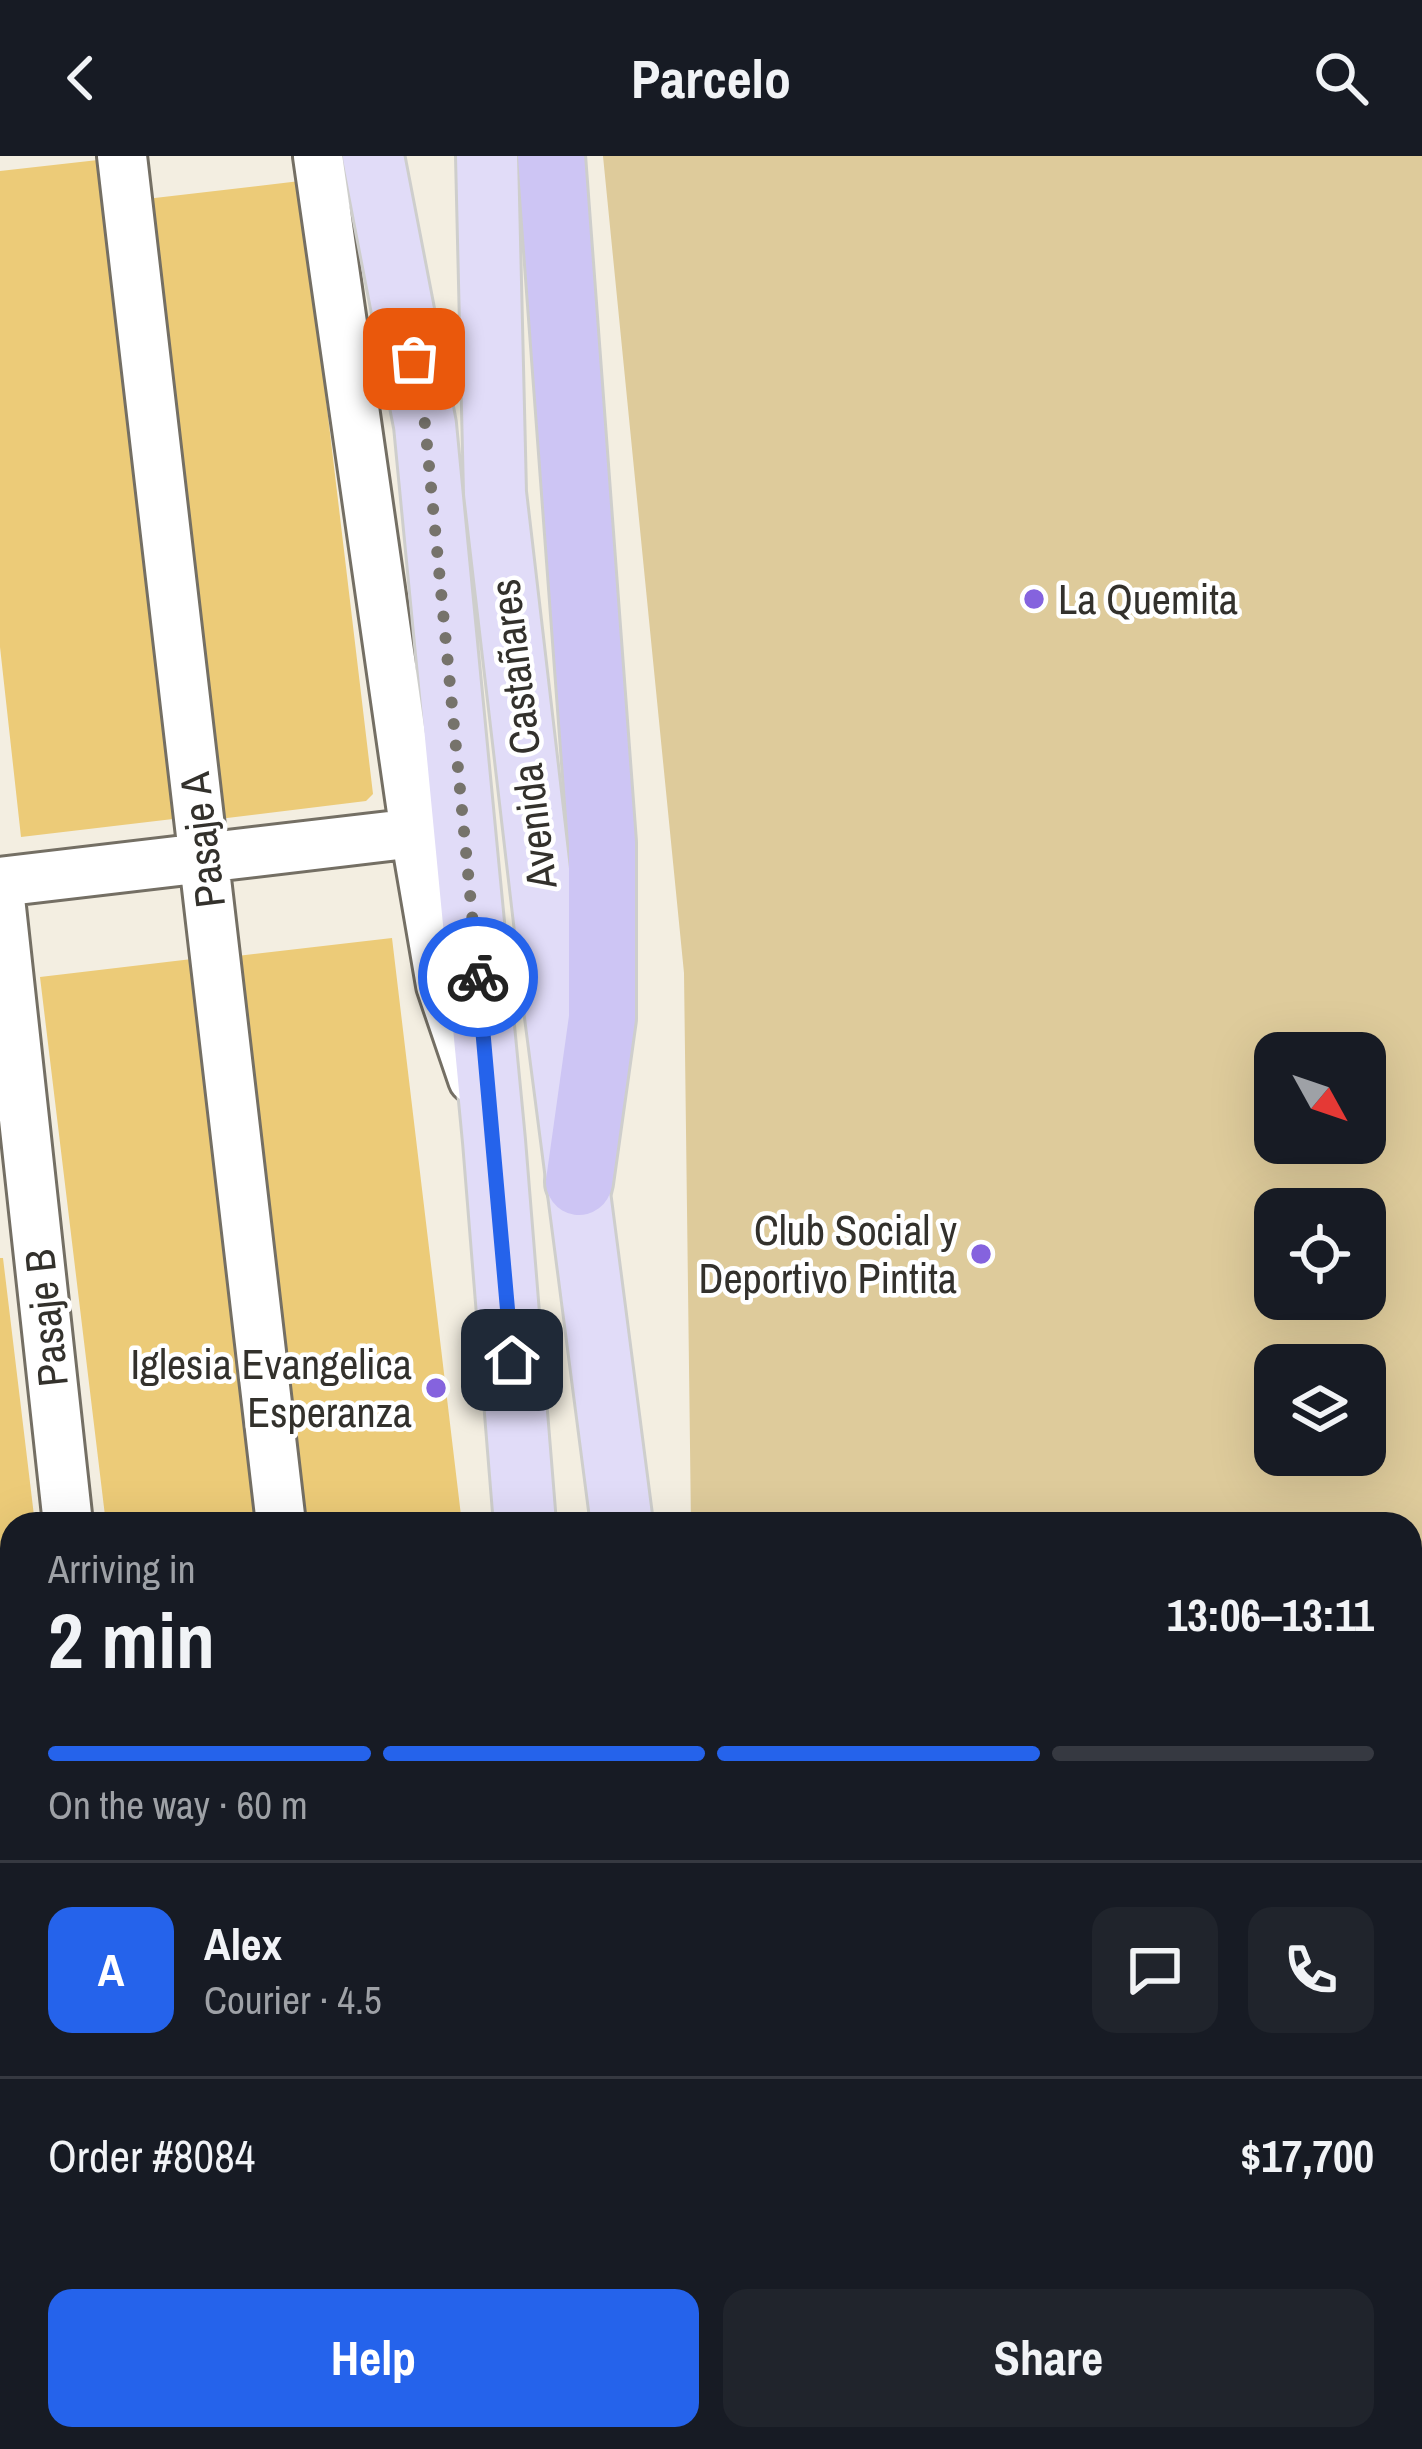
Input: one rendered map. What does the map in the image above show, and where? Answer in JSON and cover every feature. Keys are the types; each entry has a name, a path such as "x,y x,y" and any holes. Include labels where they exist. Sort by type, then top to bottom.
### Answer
{"highway":[{"path":"551,156 602,843 602,1018 579,1182"}],"main road":[{"name":"Avenida Castañares","path":"373,156 425,424 524,1508"},
{"name":"Avenida Castañares","path":"487,156 496,493 620,1503"},
{"path":"524,1508 620,1503"}],"street":[{"name":"Pasaje A","path":"122,156 280,1512"},
{"name":"Avenida Castañares","path":"318,156 441,985 494,1142"},
{"path":"0,882 415,833"},
{"name":"Pasaje B","path":"0,898 67,1512"}],"shaded area":[{"name":"La Quemita","path":"603,156 1422,156 1422,1512 691,1512 684,973"}],"building":[{"path":"98,160 173,819 21,837 0,647 0,171"},
{"path":"300,181 373,794 366,801 219,819 146,199"},
{"path":"392,938 461,1512 303,1512 237,956"},
{"path":"192,959 258,1512 105,1512 40,977"},
{"path":"0,1258 3,1258 34,1512 0,1512"}],"way so far":[{"path":"414,359 425,424 478,977"}],"place":[{"name":"La Quemita","path":"1034,599"},
{"name":"Club Social y Deportivo Pintita","path":"981,1254"},
{"name":"Iglesia Evangelica Esperanza","path":"436,1388"}],"route":[{"path":"478,977 512,1360"}]}
